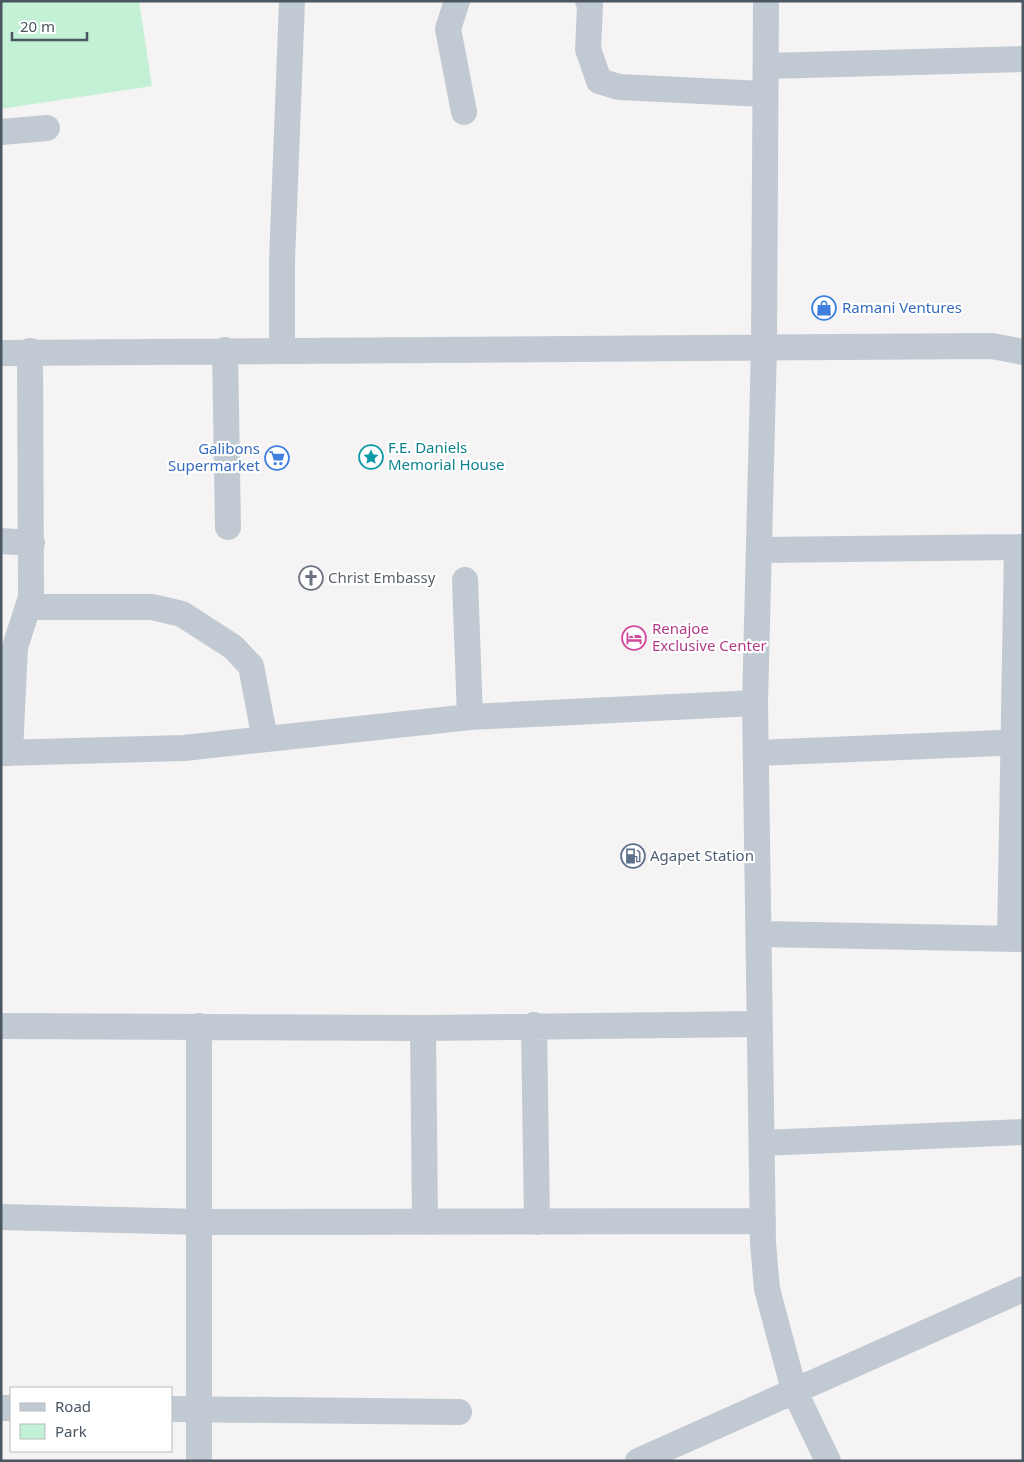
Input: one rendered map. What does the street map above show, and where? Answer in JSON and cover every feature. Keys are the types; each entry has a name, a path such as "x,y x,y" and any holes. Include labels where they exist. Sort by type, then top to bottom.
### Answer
{"street":[{"path":"282,350 282,261 292,1"},
{"path":"457,1 448,29 464,112"},
{"path":"588,1 590,6 588,49 599,81 619,88 765,94"},
{"path":"766,1 764,346 755,703 760,934 759,1024 764,1221 767,1289 794,1390 828,1461"},
{"path":"766,66 1023,59"},
{"path":"1,132 47,128"},
{"path":"1,353 30,351 764,346 992,346 1023,352"},
{"path":"225,350 228,527"},
{"path":"30,351 31,598 15,647 6,753 184,748 470,717 755,703"},
{"path":"1,541 32,543"},
{"path":"760,550 1020,547 1016,939 760,934"},
{"path":"465,580 470,717"},
{"path":"28,607 152,606 182,614 233,647 251,666 265,739"},
{"path":"757,753 1018,742"},
{"path":"1,1026 423,1028 534,1025 759,1024"},
{"path":"534,1025 537,1222"},
{"path":"199,1026 201,1322 198,1409 199,1461"},
{"path":"423,1028 425,1222"},
{"path":"762,1143 1023,1132"},
{"path":"1,1217 200,1222 764,1221"},
{"path":"638,1461 1023,1289"},
{"path":"172,1409 459,1412"}],"green space":[{"path":"1,1 139,1 152,86 1,109"}],"place":[{"name":"Ramani Ventures","path":"824,308"},
{"name":"F.E. Daniels Memorial House","path":"371,457"},
{"name":"Galibons Supermarket","path":"277,458"},
{"name":"Christ Embassy","path":"311,578"},
{"name":"Renajoe Exclusive Center","path":"634,638"},
{"name":"Agapet Station","path":"633,856"}]}
